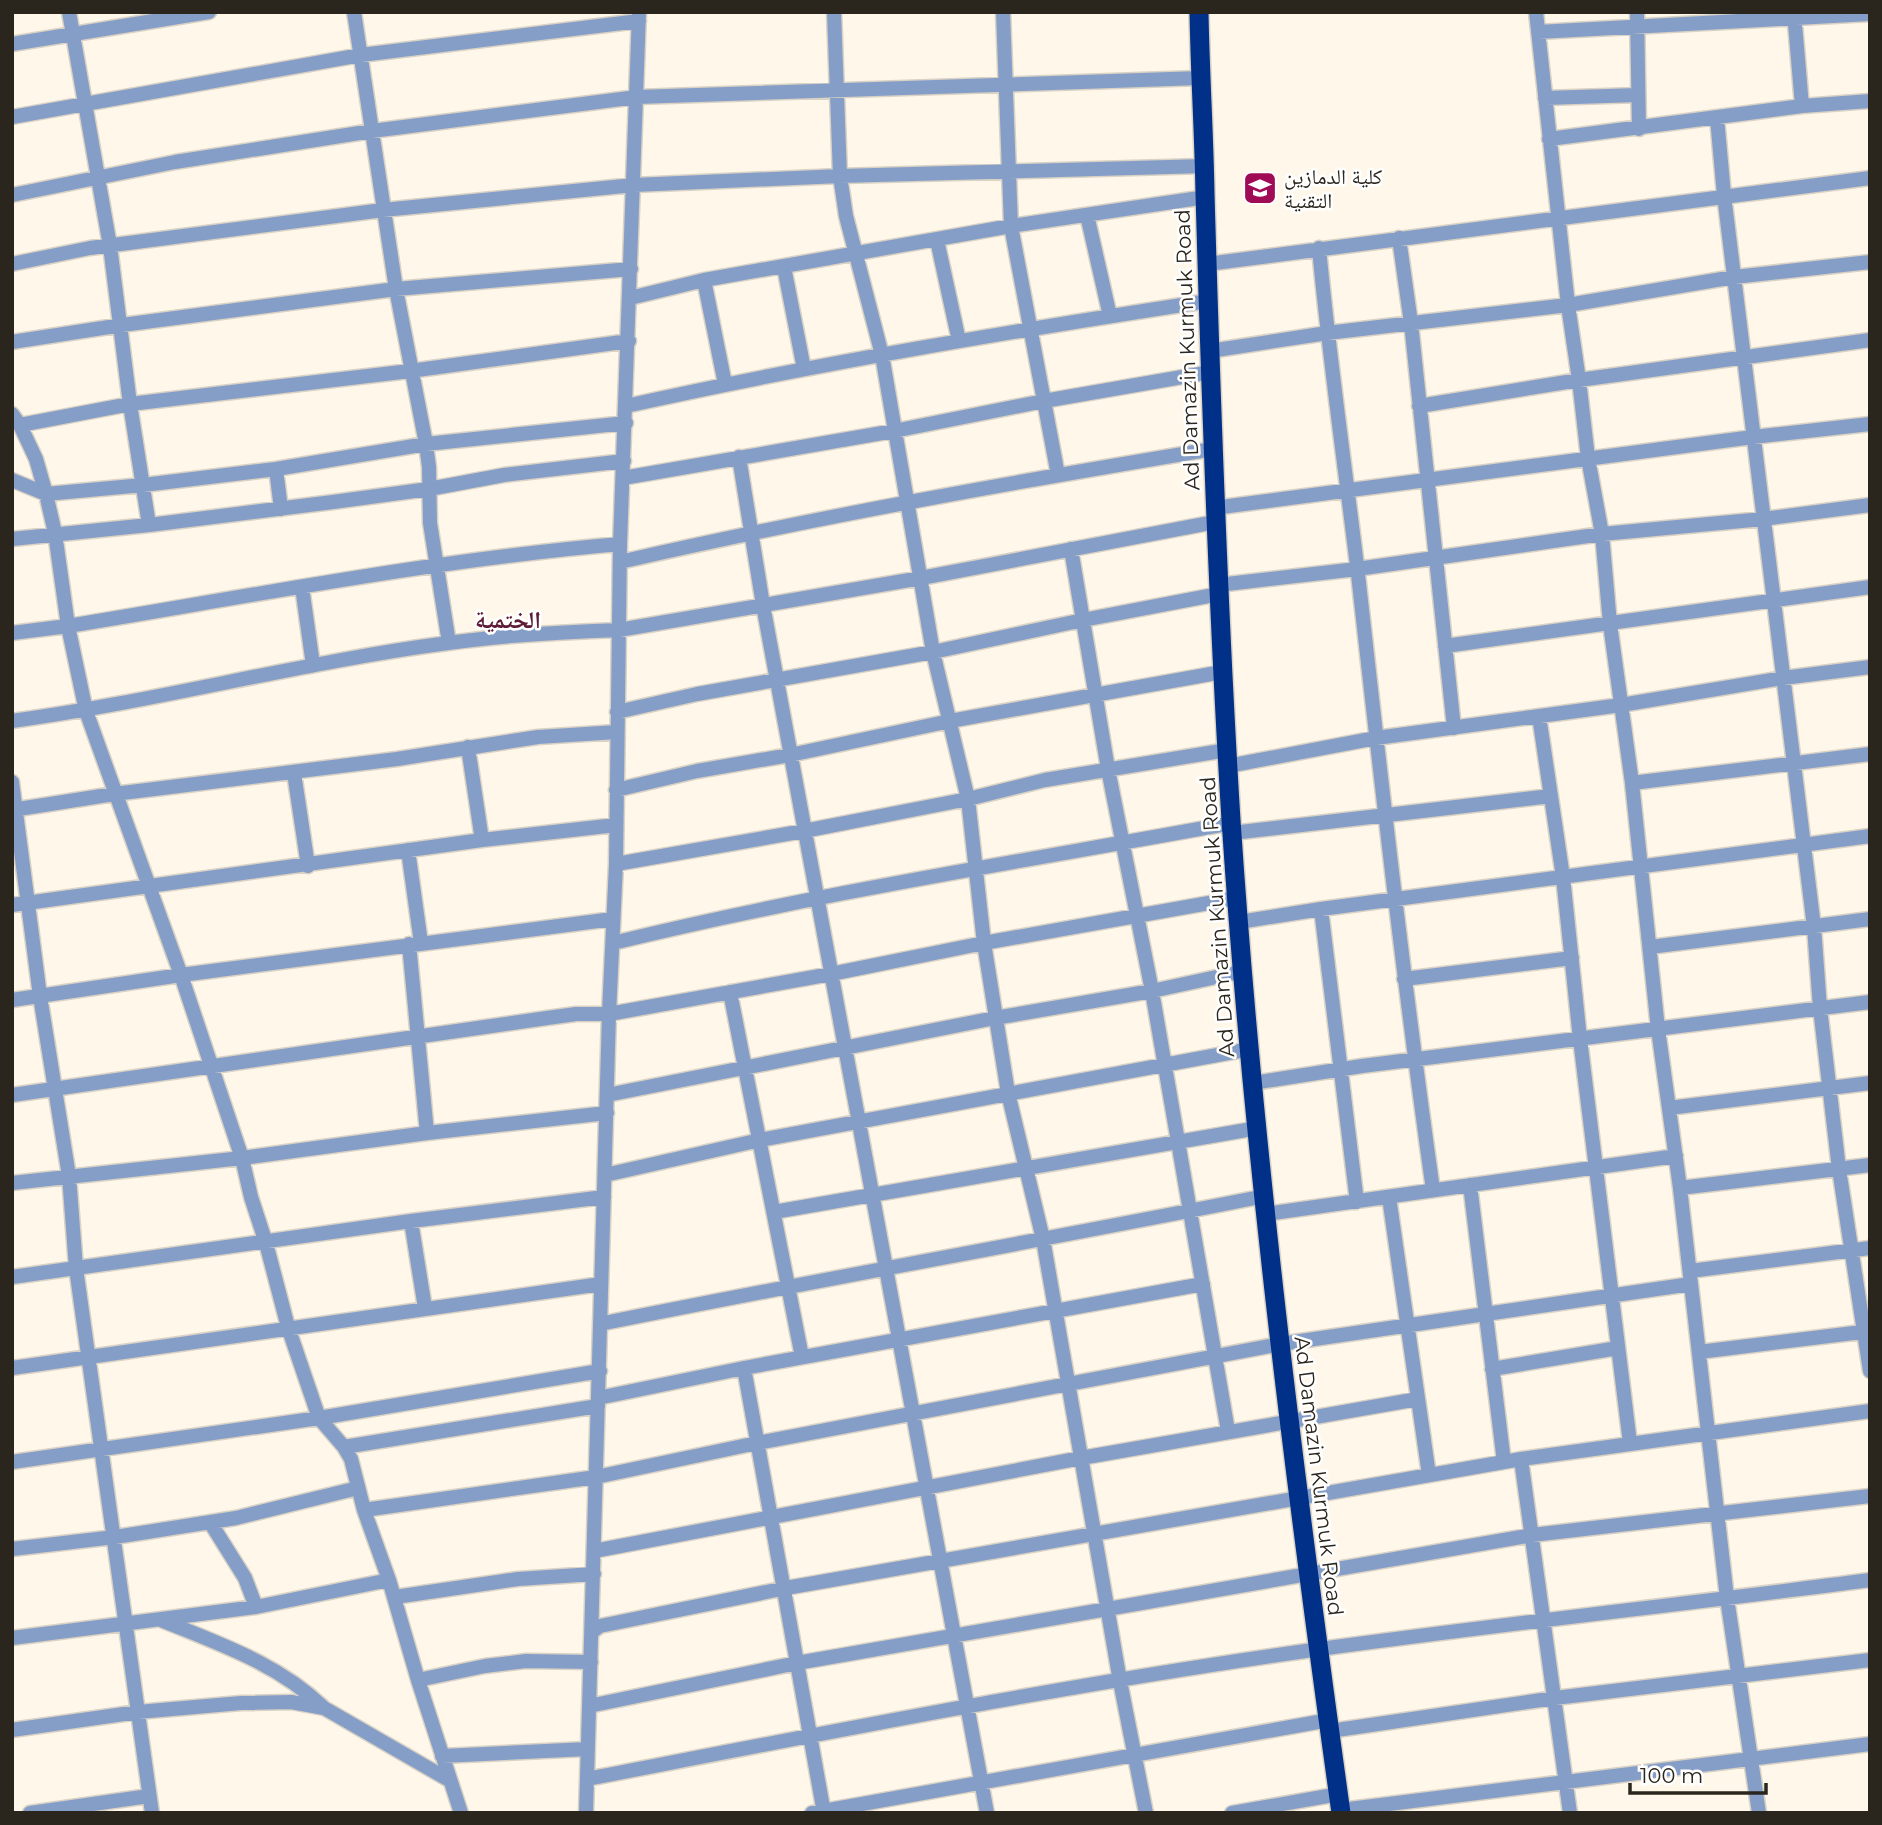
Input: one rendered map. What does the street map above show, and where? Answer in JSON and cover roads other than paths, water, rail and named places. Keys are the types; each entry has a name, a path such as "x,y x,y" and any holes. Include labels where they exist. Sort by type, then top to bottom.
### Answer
{"highway":[{"name":"Ad Damazin Kurmuk Road","path":"1199,12 1218,590 1237,898 1280,1344 1340,1805"}],"street":[{"path":"69,12 110,246 149,525"},
{"path":"12,44 209,12"},
{"path":"354,12 396,289 426,444 430,523 449,642"},
{"path":"834,12 840,176 846,216 882,355 933,652 968,799 984,943 1008,1093 1043,1239 1119,1681 1146,1813"},
{"path":"1003,12 1011,226 1058,475"},
{"path":"1536,12 1568,305 1588,458 1602,534 1610,624 1632,783 1658,1028 1680,1188 1727,1598 1759,1813"},
{"path":"1538,32 1637,19 1870,14"},
{"path":"1794,15 1802,106"},
{"path":"12,117 361,55 639,16 620,544 613,943 586,1813"},
{"path":"1637,19 1639,129"},
{"path":"12,195 98,176 372,131 637,97 1200,78"},
{"path":"1545,98 1638,95"},
{"path":"1549,139 1802,106 1870,101"},
{"path":"1717,118 1792,763 1814,926 1820,1008 1839,1169 1867,1331 1870,1371"},
{"path":"12,264 110,246 383,210 635,185 840,176 1205,166"},
{"path":"1207,264 1870,178"},
{"path":"630,298 704,280 1011,226 1206,197"},
{"path":"1087,215 1110,316"},
{"path":"1399,238 1411,323 1454,728"},
{"path":"937,240 959,341"},
{"path":"1319,248 1326,333 1348,490 1394,899 1433,1190"},
{"path":"1210,351 1326,333 1568,305 1734,277 1870,262"},
{"path":"784,267 804,369"},
{"path":"12,342 396,289 631,269"},
{"path":"704,280 725,384"},
{"path":"626,406 725,384 959,341 1208,301"},
{"path":"1419,406 1579,380 1870,340"},
{"path":"461,1813 418,1680 395,1597 363,1510 351,1459 319,1418 288,1327 242,1157 181,975 86,711 68,626 55,533 46,494 36,459 16,420 629,341"},
{"path":"623,478 1211,372"},
{"path":"12,480 46,494 144,485 276,469 426,444 626,423"},
{"path":"12,722 86,711 313,665 449,642 572,631 619,630 921,578 1071,549 1215,515 1348,490 1753,436 1870,425"},
{"path":"620,562 752,532 906,502 1213,449"},
{"path":"739,457 790,755 987,1813"},
{"path":"12,539 281,509 429,489 504,475 624,461"},
{"path":"276,469 281,509"},
{"path":"617,712 697,694 933,652 1218,590 1602,534 1763,519 1870,505"},
{"path":"12,633 438,564 530,551 620,544"},
{"path":"1071,549 1108,769 1139,916 1228,1432"},
{"path":"302,587 313,665"},
{"path":"1445,646 1870,587"},
{"path":"615,864 804,831 1108,769 1228,758 1454,728 1870,667"},
{"path":"616,790 697,771 790,755 950,721 1222,672"},
{"path":"1539,716 1563,877 1595,1166 1630,1443"},
{"path":"14,809 114,794 397,760 538,737 617,732"},
{"path":"468,747 482,840"},
{"path":"1632,783 1870,754"},
{"path":"294,773 308,866"},
{"path":"12,782 40,996 69,1176 76,1268 152,1813"},
{"path":"613,943 817,899 1124,843 1232,828 1551,796"},
{"path":"12,905 482,840 615,825"},
{"path":"1240,922 1870,836"},
{"path":"408,850 415,944 417,1037 427,1133"},
{"path":"12,1095 576,1014 609,1014 1237,898"},
{"path":"1321,909 1357,1202"},
{"path":"12,1000 181,975 613,919"},
{"path":"1650,947 1870,919"},
{"path":"1404,979 1572,958"},
{"path":"607,1095 1244,971"},
{"path":"730,992 802,1357"},
{"path":"1253,1083 1341,1069 1870,1002"},
{"path":"604,1175 760,1140 1250,1049"},
{"path":"1669,1108 1870,1083"},
{"path":"12,1183 607,1114"},
{"path":"774,1212 1258,1128"},
{"path":"600,1324 789,1285 1189,1211 1357,1202 1676,1156"},
{"path":"1680,1188 1870,1165"},
{"path":"1470,1185 1504,1462"},
{"path":"12,1277 604,1197"},
{"path":"1389,1197 1429,1475"},
{"path":"411,1221 425,1308"},
{"path":"363,1510 596,1476 1280,1344 1612,1295 1690,1278 1870,1248"},
{"path":"12,1368 601,1284"},
{"path":"344,1447 598,1402 744,1367 1203,1284"},
{"path":"1699,1352 1867,1331"},
{"path":"1493,1369 1618,1348"},
{"path":"744,1367 810,1736 820,1812 1134,1755 1329,1726 1870,1660"},
{"path":"12,1462 319,1418 600,1371"},
{"path":"594,1551 1080,1458 1418,1399"},
{"path":"592,1632 600,1626 784,1589 1521,1459 1870,1411"},
{"path":"1521,1459 1570,1813"},
{"path":"12,1549 210,1522 358,1488"},
{"path":"589,1706 797,1663 1532,1535 1870,1496"},
{"path":"210,1522 245,1578 256,1607"},
{"path":"395,1597 518,1579 594,1574"},
{"path":"12,1638 256,1607 389,1580"},
{"path":"587,1779 1119,1681 1318,1650 1870,1580"},
{"path":"159,1620 264,1664 305,1690 324,1708 449,1780"},
{"path":"418,1680 485,1666 526,1661 591,1662"},
{"path":"12,1730 138,1712 271,1702 291,1702 324,1708"},
{"path":"1232,1813 1340,1805 1870,1744"},
{"path":"442,1756 588,1749"},
{"path":"30,1813 149,1796"}],"place":[{"name":"كلية الدمازين التقنية","path":"1260,188"}],"district":[{"name":"الختمية","path":"508,619"}]}
